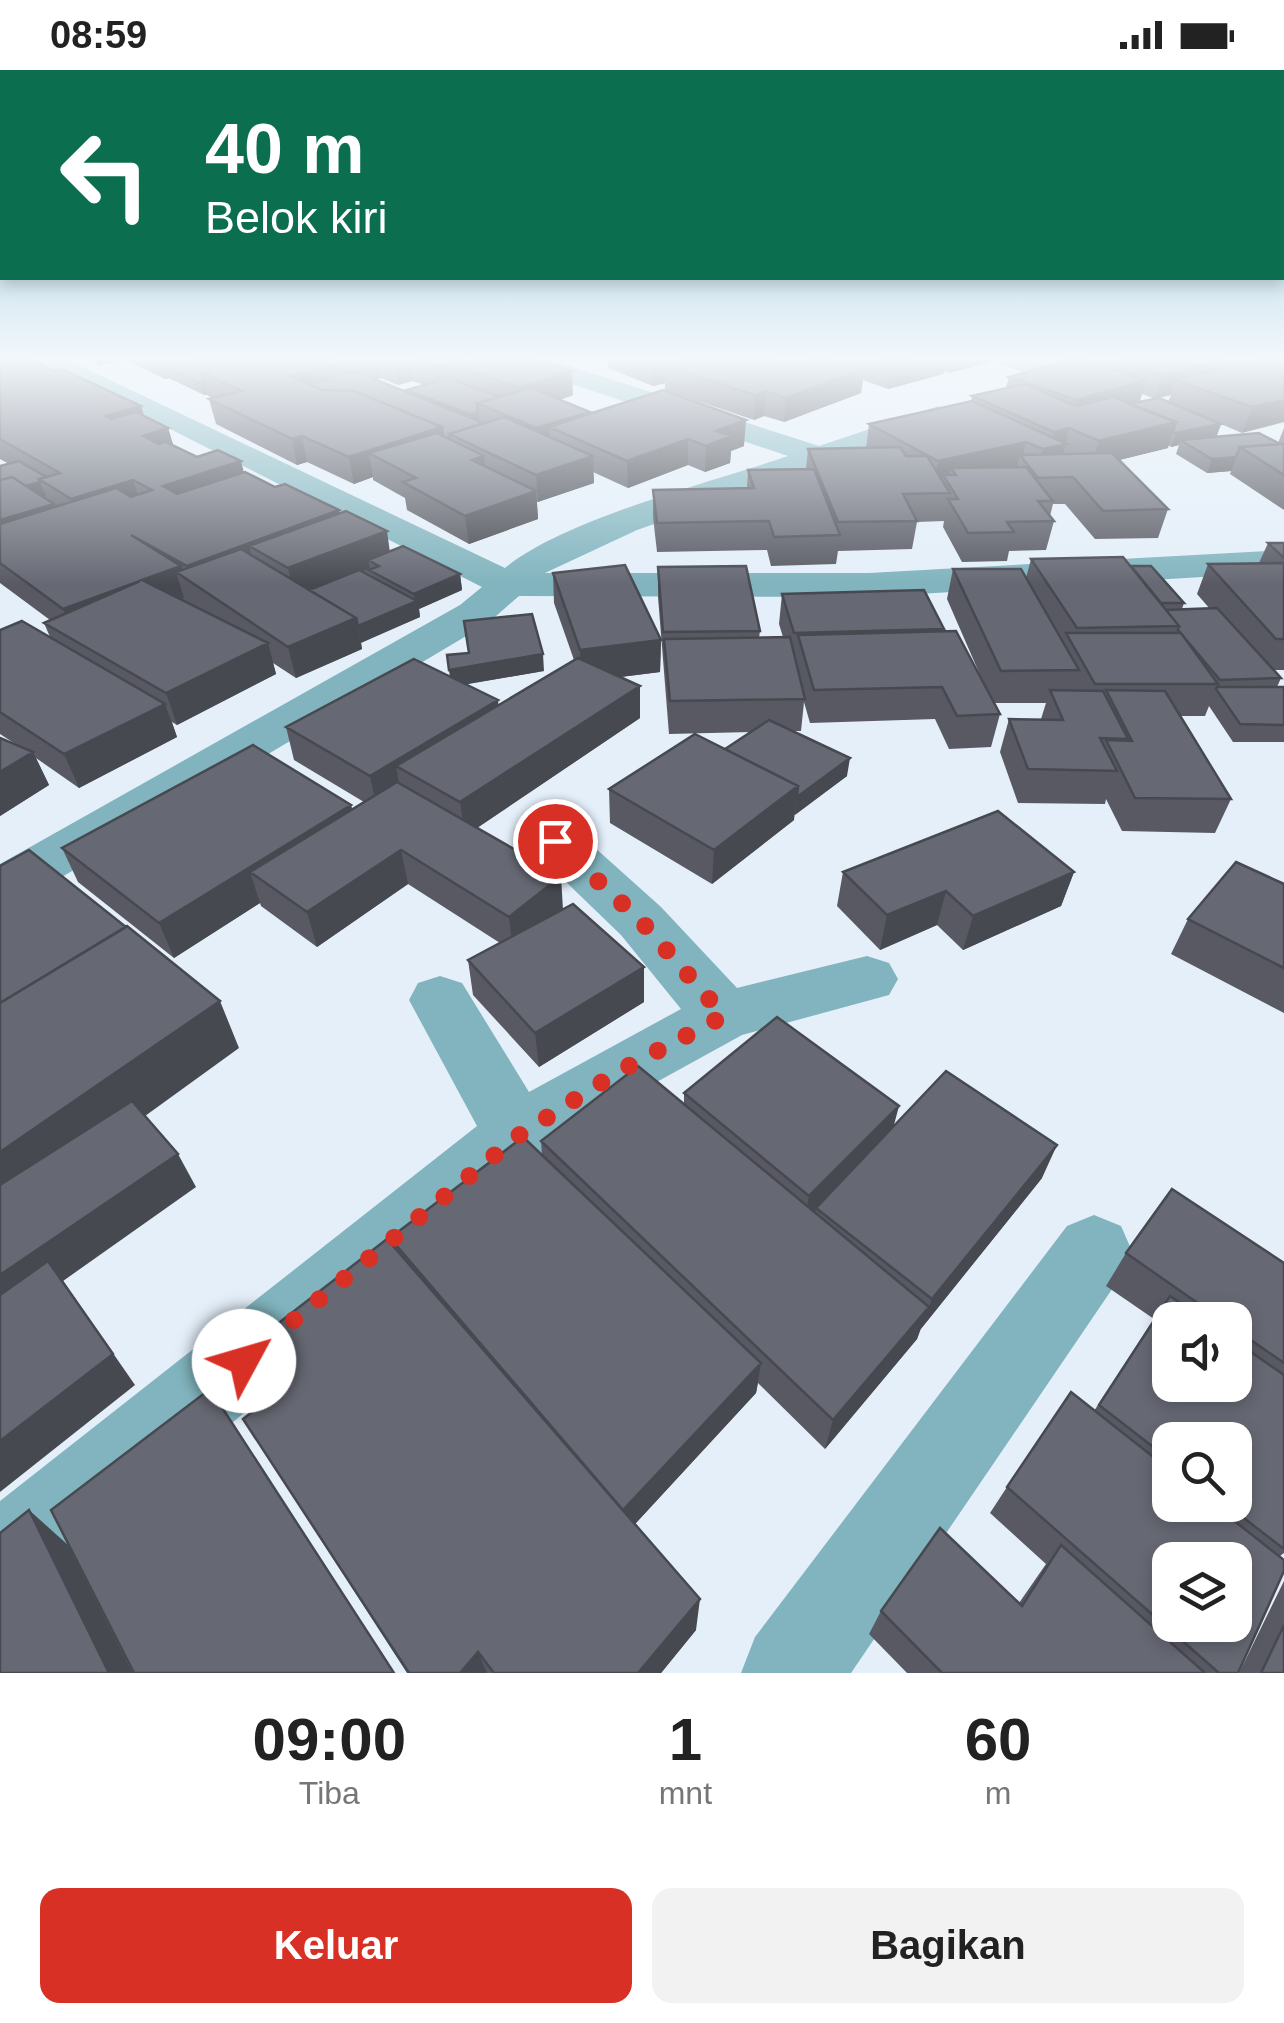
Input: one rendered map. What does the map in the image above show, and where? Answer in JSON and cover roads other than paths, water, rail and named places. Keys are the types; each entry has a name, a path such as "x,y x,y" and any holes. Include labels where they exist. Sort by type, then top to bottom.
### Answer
{"street":[{"path":"201,435 507,584 869,586 1284,561"},
{"path":"757,435 816,454"},
{"path":"0,889 474,614 535,562 625,523 876,435"},
{"path":"555,841 641,921 724,1016"},
{"path":"0,1561 518,1136 621,1070 724,1016 867,979"},
{"path":"440,1000 518,1136"},
{"path":"791,1673 1094,1251"}]}
